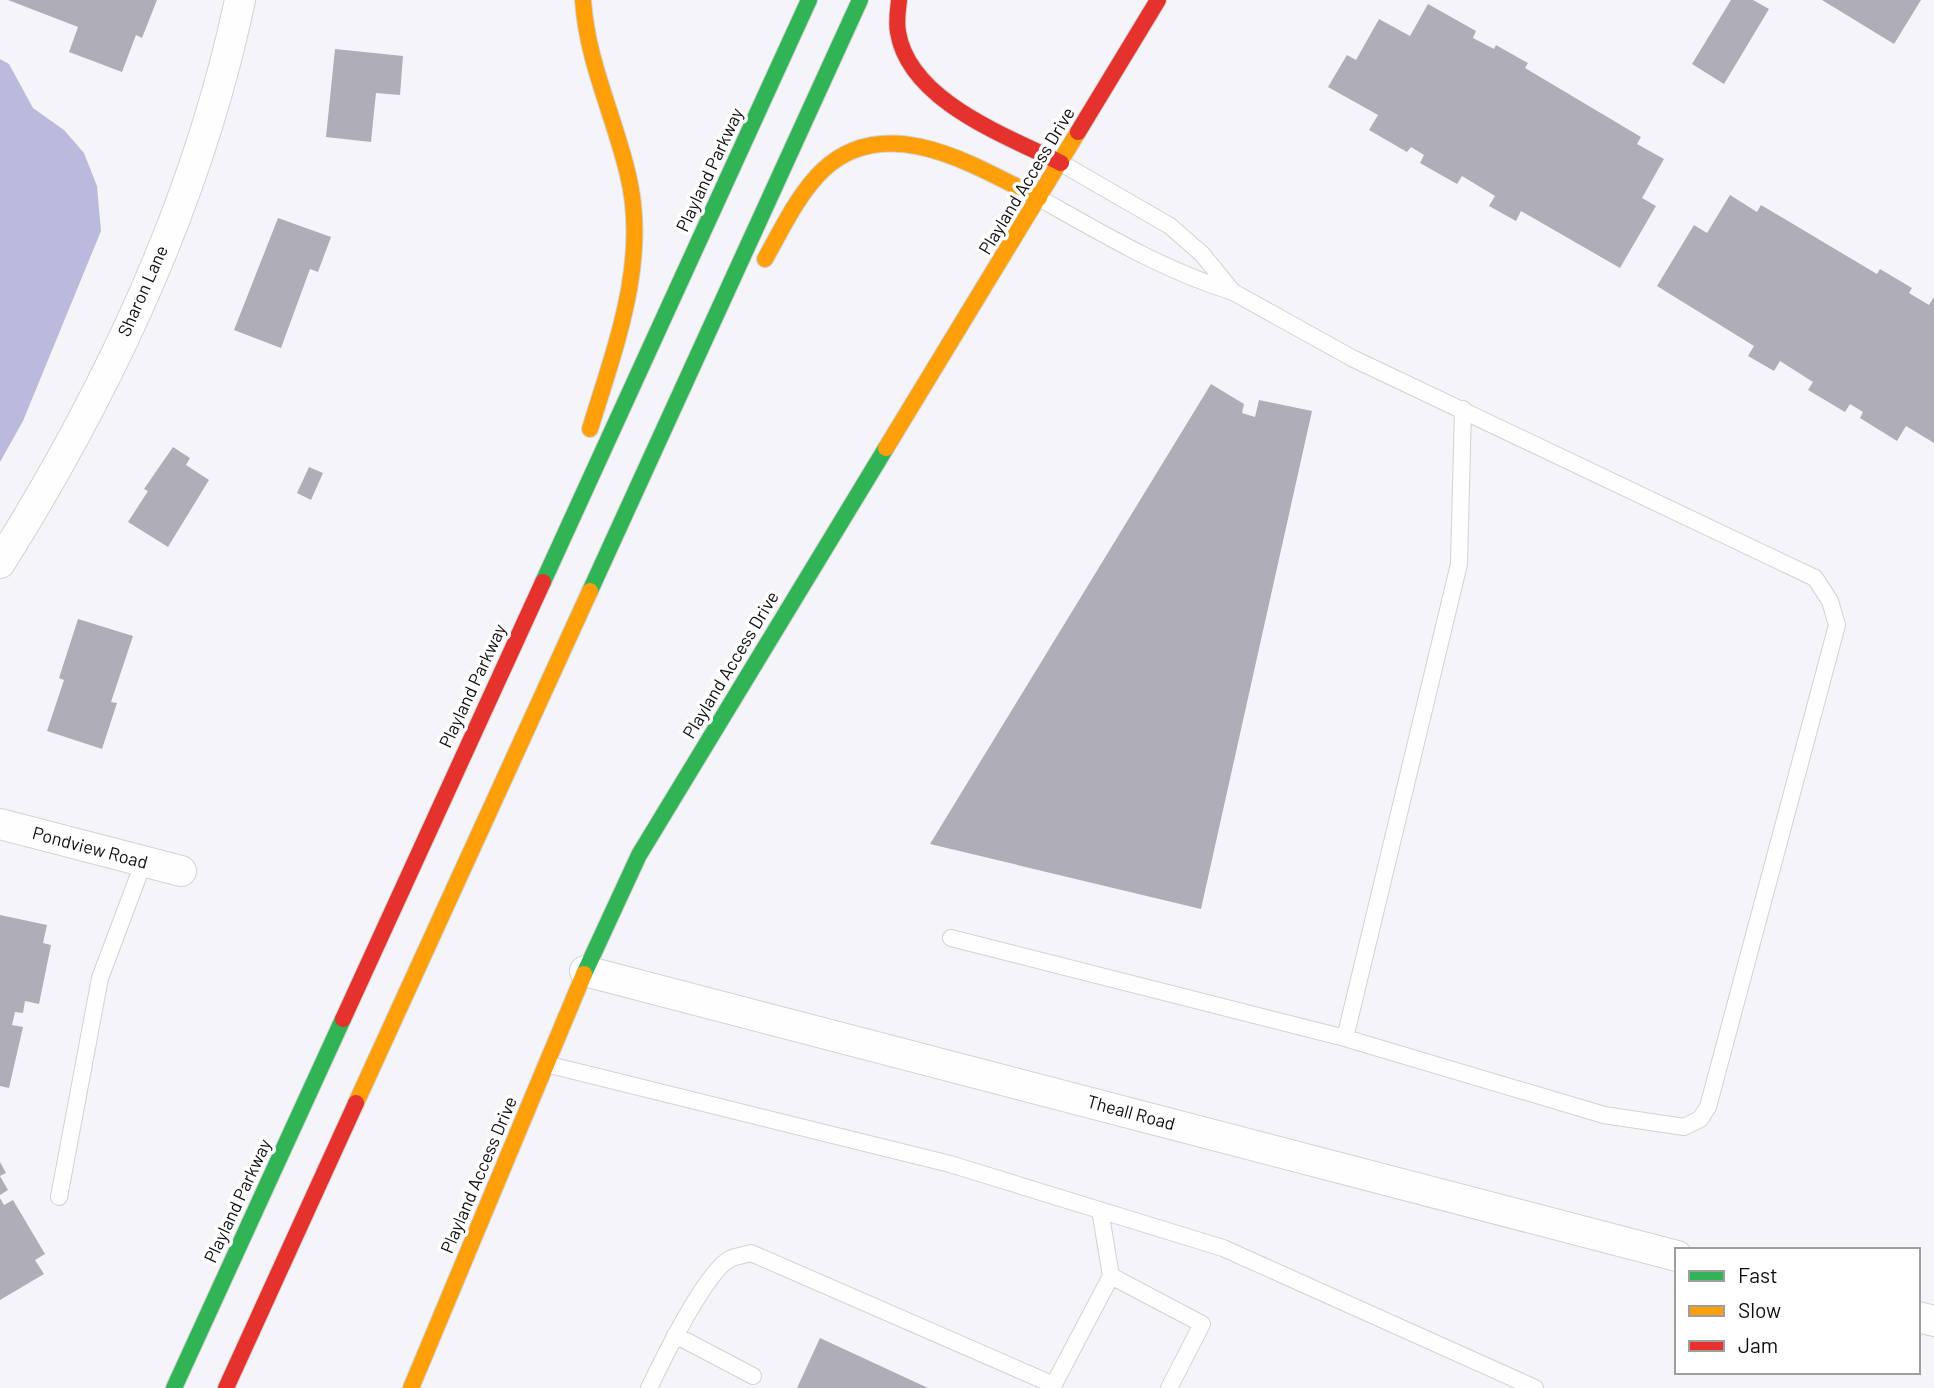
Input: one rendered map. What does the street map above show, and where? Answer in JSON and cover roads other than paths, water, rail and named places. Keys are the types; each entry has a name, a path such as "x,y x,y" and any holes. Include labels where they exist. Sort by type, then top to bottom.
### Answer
{"main road":[{"path":"547,570 624,319 632,275 635,236 633,201 588,47 583,0"},
{"name":"Playland Parkway","path":"174,1388 809,0"},
{"path":"226,1388 860,0"},
{"path":"899,0 899,37 907,63 925,86 949,104 1061,163"},
{"name":"Playland Access Drive","path":"411,1388 613,907 667,806 1158,0"},
{"path":"760,268 800,198 825,167 852,149 882,142 912,143 945,153 1039,198"},
{"path":"645,467 740,303"}],"street":[{"name":"Sharon Lane","path":"0,563 100,388 165,243 197,157 240,0"},
{"name":"Pondview Road","path":"0,824 181,871"},
{"name":"Theall Road","path":"585,971 1675,1255"}],"lane":[{"path":"1061,163 1170,226 1202,254 1233,292"},
{"path":"951,938 1345,1038 1604,1115 1684,1127 1700,1119 1708,1107 1837,625 1830,601 1815,578 1352,358 1233,292 1150,261 1039,198"},
{"path":"1345,1038 1459,564 1463,410"},
{"path":"60,1197 100,978 144,862"},
{"path":"546,1064 950,1164 1223,1248 1519,1384 1535,1388"},
{"path":"649,1388 675,1335 719,1269 729,1259 751,1253 1053,1387 1111,1276 1100,1210"},
{"path":"1111,1276 1202,1324 1169,1388"},
{"path":"675,1335 753,1376"}],"water":[{"path":"0,59 9,64 33,108 64,130 84,153 97,186 101,231 23,421 0,462"}]}
